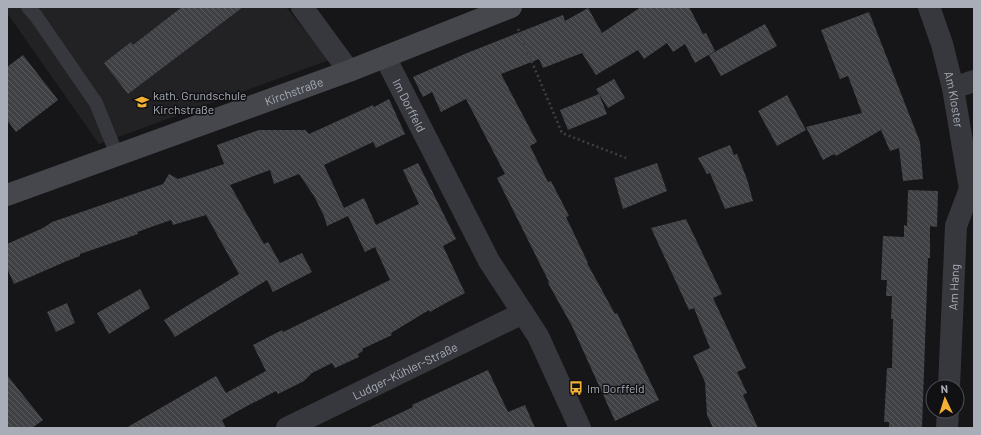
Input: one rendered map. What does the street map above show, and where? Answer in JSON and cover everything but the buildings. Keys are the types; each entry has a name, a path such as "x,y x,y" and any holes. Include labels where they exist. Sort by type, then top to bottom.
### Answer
{"street":[{"path":"302,7 350,70"},
{"name":"Kirchstraße","path":"7,195 385,57 510,7"},
{"name":"Am Kloster","path":"929,7 942,44 953,88 972,190"},
{"name":"Im Dorffeld","path":"385,57 489,261 538,336 580,428"},
{"path":"953,88 974,81"},
{"name":"Am Hang","path":"949,379 956,226 972,190"},
{"name":"Ludger-Kühler-Straße","path":"287,428 523,313"}],"lane":[{"path":"28,7 36,16 96,103 117,155"}],"path":[{"path":"510,7 562,134 626,158"}],"shaded area":[{"name":"kath. Grundschule Kirchstraße","path":"7,7 286,7 329,60 99,144 7,13"}],"place":[{"name":"kath. Grundschule Kirchstraße","path":"142,102"},
{"name":"Im Dorffeld","path":"576,388"}]}
